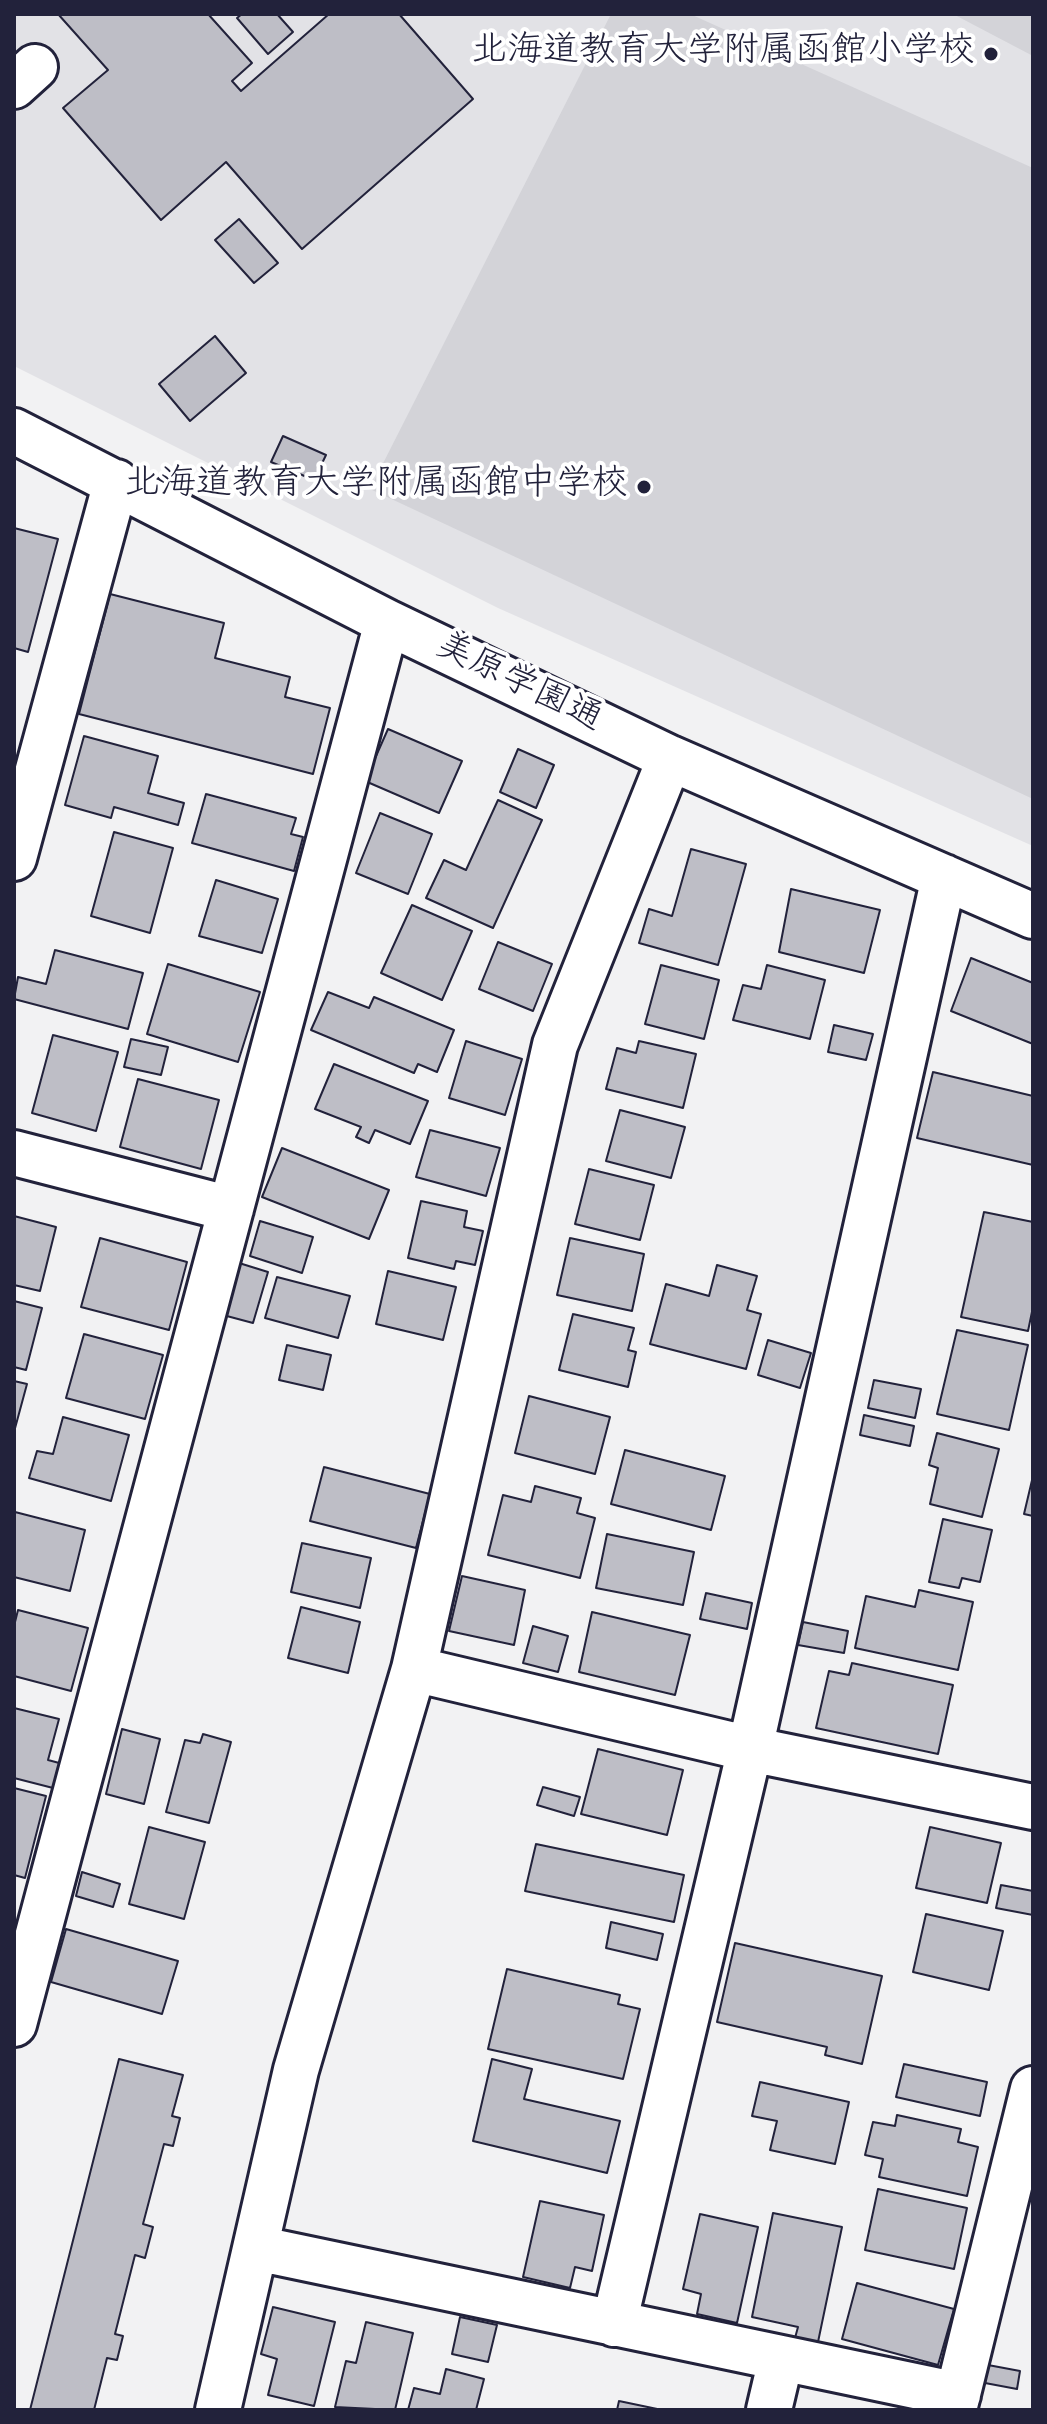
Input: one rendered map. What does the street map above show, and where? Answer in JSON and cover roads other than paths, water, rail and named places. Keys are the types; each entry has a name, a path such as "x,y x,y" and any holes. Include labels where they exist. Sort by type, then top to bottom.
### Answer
{"street":[{"name":"美原学園通","path":"14,431 387,622 670,758 1033,916"},
{"path":"14,858 116,482"},
{"path":"14,2024 387,622"},
{"path":"218,2410 296,2070 414,1669 555,1045 670,758"},
{"path":"614,2324 750,1749 944,877"},
{"path":"14,1153 231,1209"},
{"path":"414,1669 750,1749 1033,1807"},
{"path":"256,2248 781,2359 956,2403 1033,2089"},
{"path":"769,2410 781,2359"}],"place":[{"name":"北海道教育大学附属函館小学校","path":"991,54"},
{"name":"北海道教育大学附属函館中学校","path":"644,487"}]}
